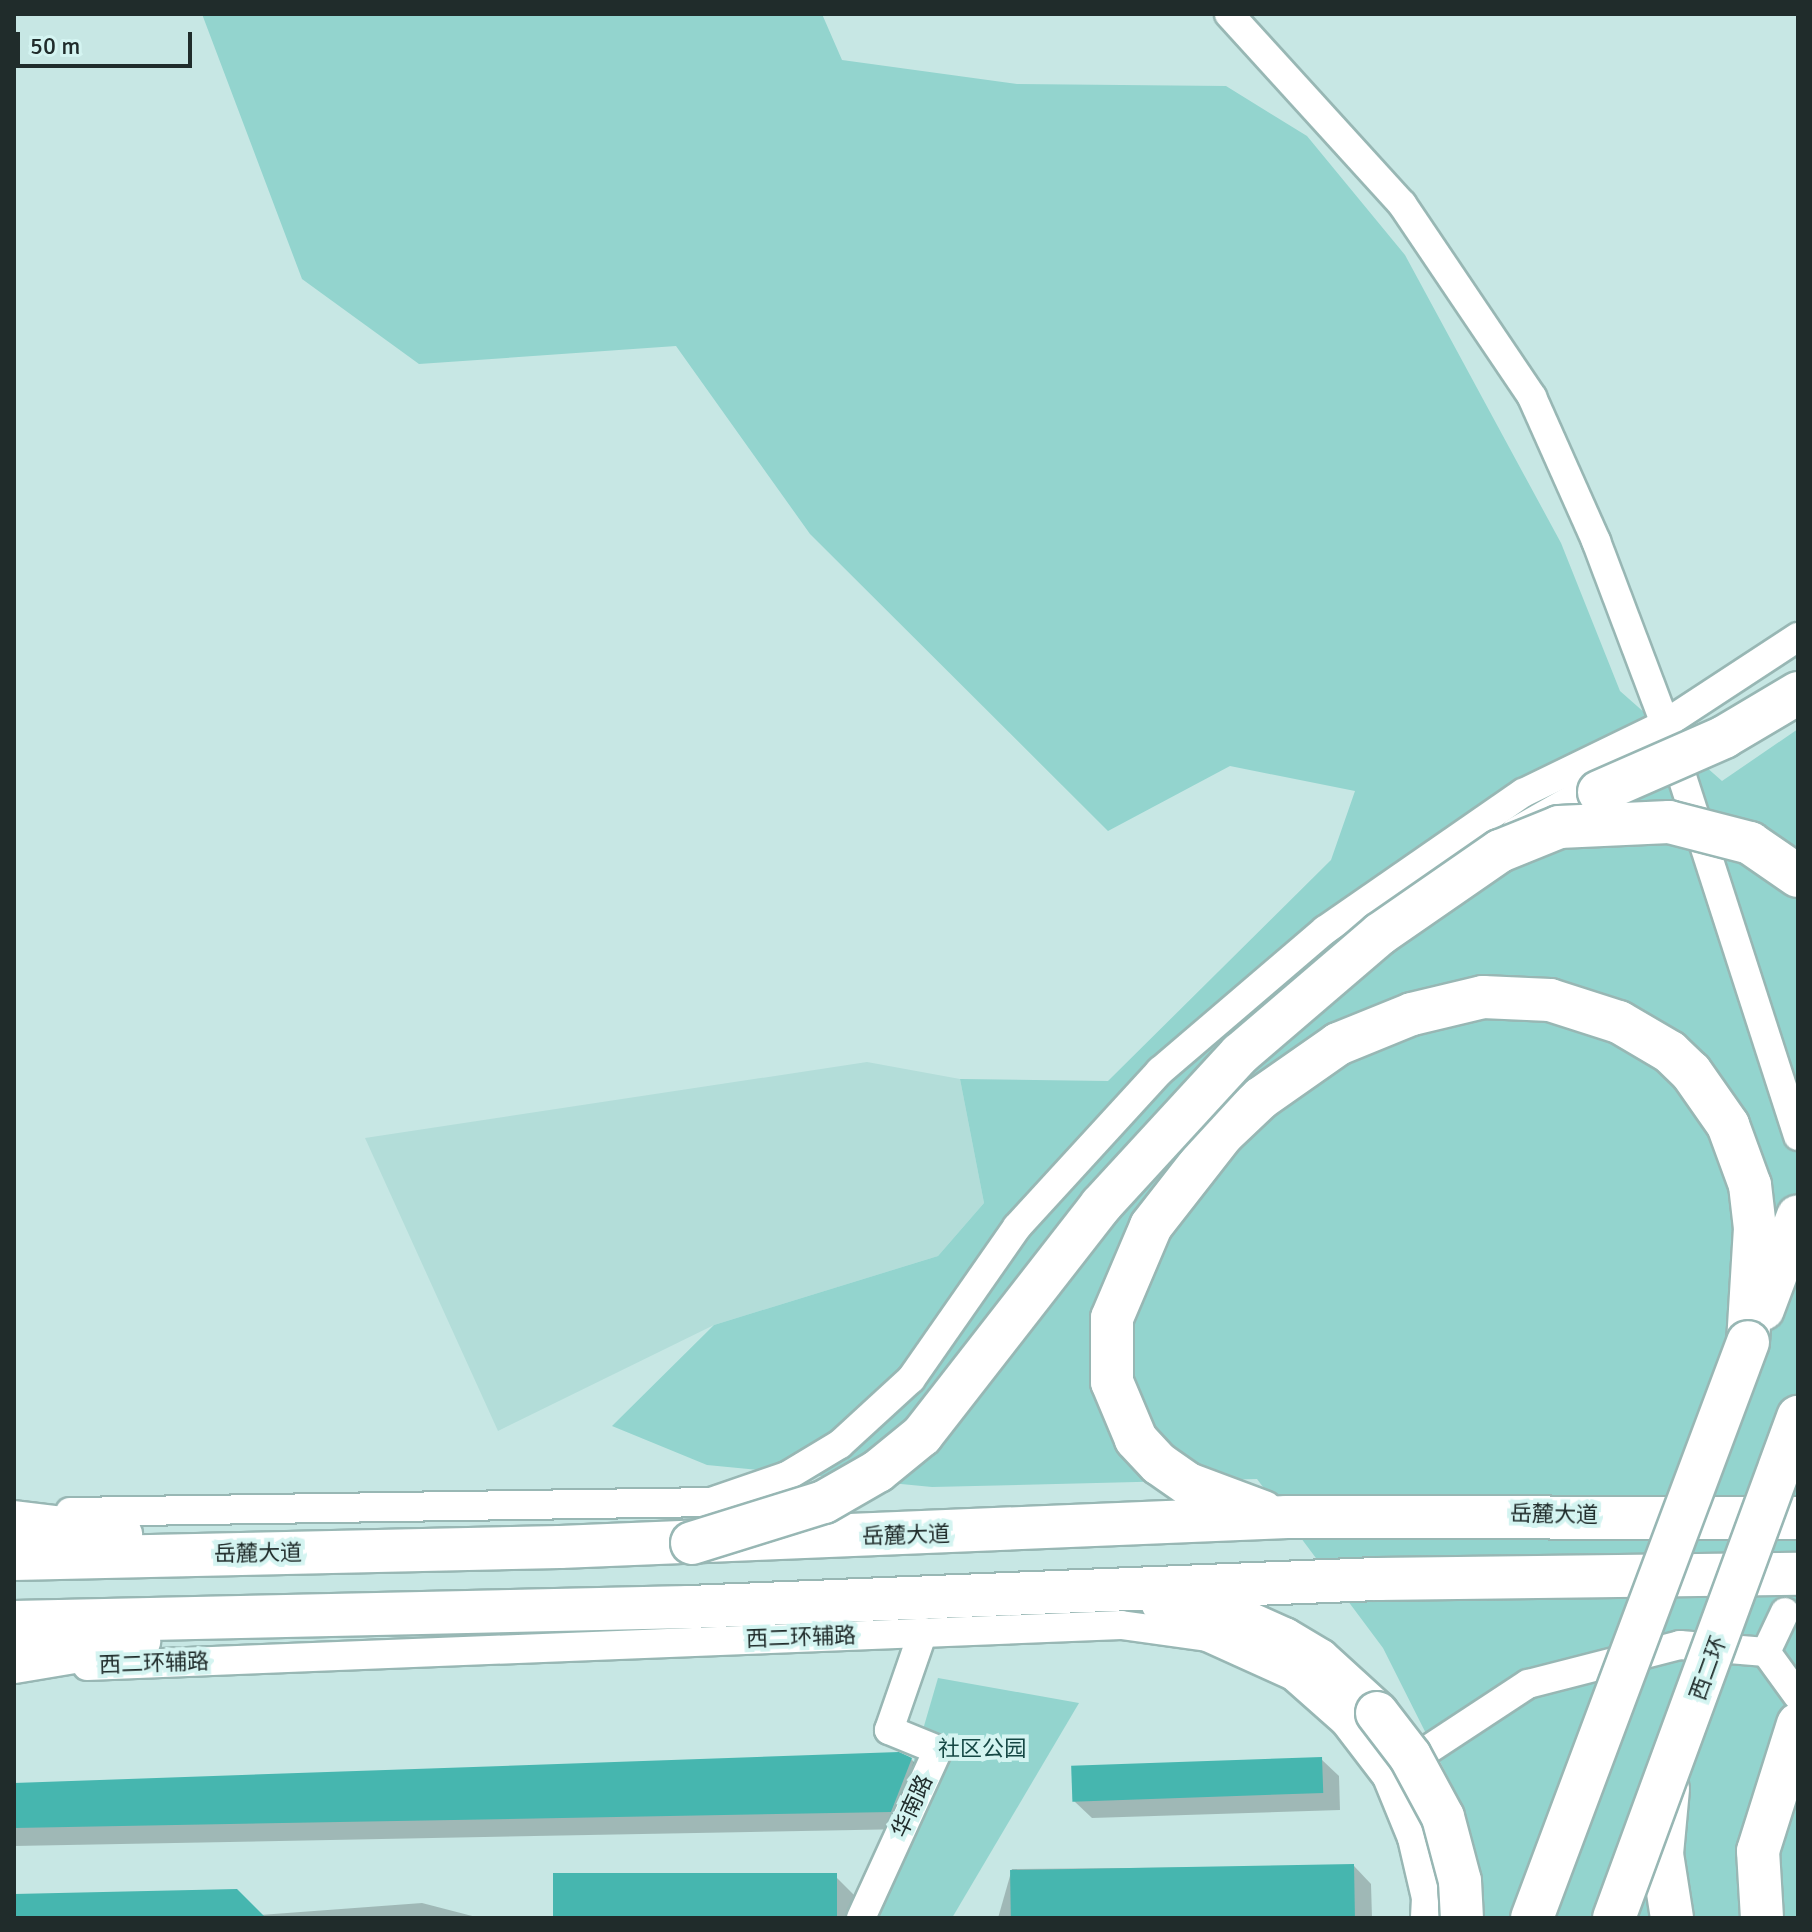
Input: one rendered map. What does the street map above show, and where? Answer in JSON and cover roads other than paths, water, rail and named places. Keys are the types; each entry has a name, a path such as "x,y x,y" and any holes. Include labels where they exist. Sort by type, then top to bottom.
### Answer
{"highway":[{"path":"692,1543 824,1502 878,1471 922,1435 1101,1205 1240,1054 1380,934 1500,851 1599,792 1724,737 1798,693"},
{"path":"1500,851 1559,827 1669,822 1750,843 1798,876"},
{"path":"1287,1517 1223,1500 1188,1484 1159,1464 1136,1439 1121,1409 1108,1350 1112,1318 1151,1226 1223,1134 1261,1098 1338,1044 1447,1003 1514,996 1550,1000 1619,1022 1670,1052 1720,1111 1741,1154 1755,1228 1748,1342"},
{"path":"1533,1916 1798,1216"},
{"name":"西二环","path":"1614,1918 1670,1775 1798,1417"},
{"name":"岳麓大道","path":"14,1559 692,1543 1287,1517 1464,1513 1798,1518"},
{"path":"14,1522 269,1553"},
{"path":"14,1622 274,1618 1378,1579 1792,1593"},
{"path":"1082,1590 1161,1602 1248,1623 1319,1660 1377,1713 1410,1756 1443,1817 1460,1881 1462,1918"},
{"path":"14,1662 274,1618"},
{"path":"1762,1918 1758,1851 1798,1724"},
{"path":"1670,1775 1662,1854 1672,1918"}],"street":[{"path":"1229,14 1402,204 1532,397 1596,541 1665,724 1798,1136"},
{"path":"14,1513 711,1502 787,1476 840,1444 911,1379 1017,1227 1160,1071 1325,930 1523,793 1665,724 1798,637"},
{"path":"1766,1652 1792,1593"},
{"name":"西二环辅路","path":"14,1669 1121,1625 1207,1637 1293,1676 1345,1722 1387,1777 1412,1838 1426,1898 1425,1918"},
{"name":"华南路","path":"861,1918 938,1750 889,1730 923,1632"},
{"path":"1387,1777 1528,1684 1680,1645 1766,1652 1798,1696"}],"park label":[{"name":"社区公园","path":"982,1749"}]}
